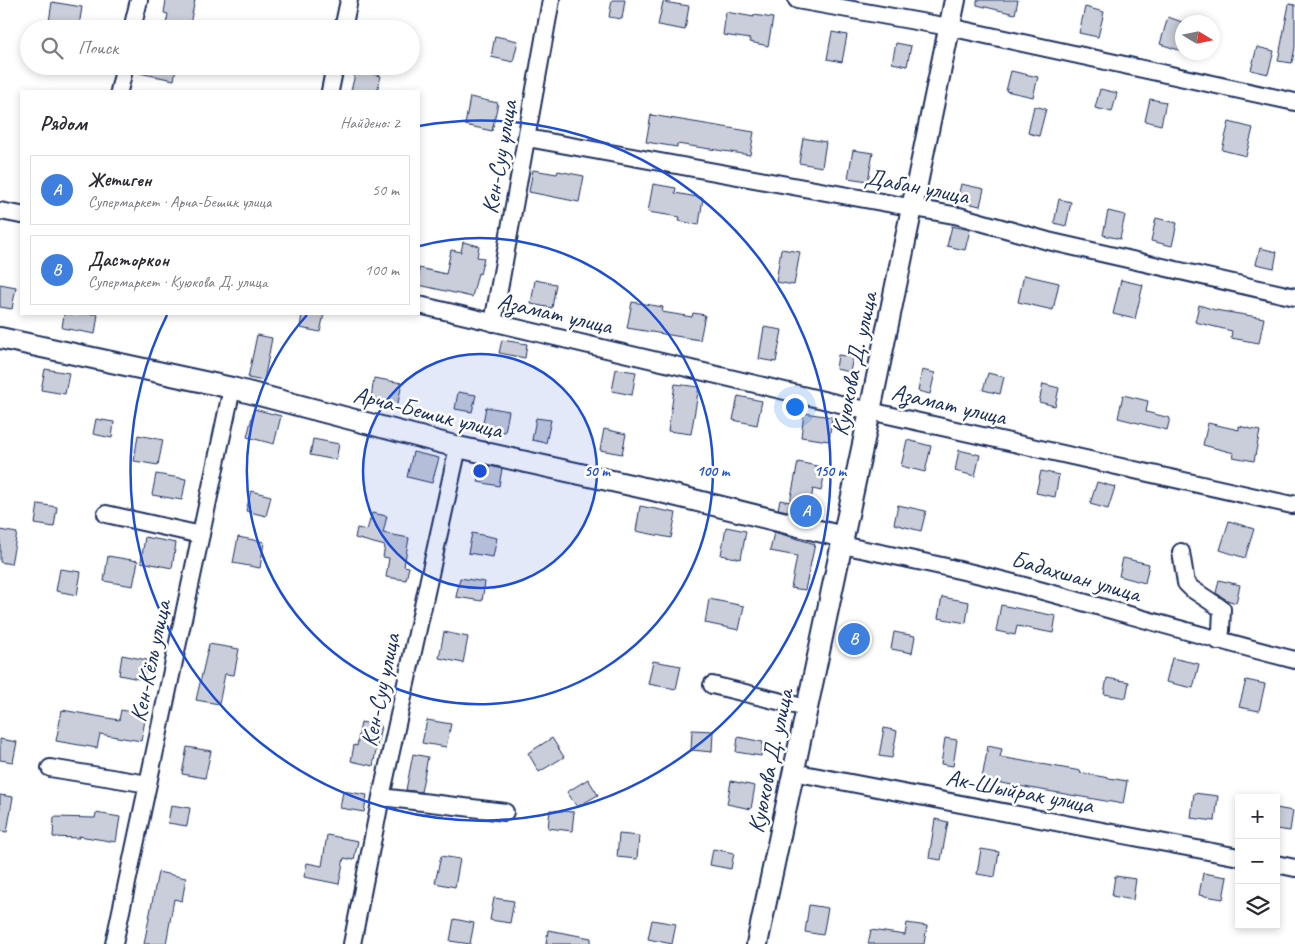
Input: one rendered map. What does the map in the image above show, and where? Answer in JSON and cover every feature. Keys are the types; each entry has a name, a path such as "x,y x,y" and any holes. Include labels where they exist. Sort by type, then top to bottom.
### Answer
{"street":[{"path":"134,20 138,0"},
{"path":"345,20 349,0"},
{"name":"Кен-Суу улица","path":"493,323 551,0"},
{"path":"797,0 949,27 1295,102"},
{"name":"Куюкова Д. улица","path":"757,944 913,208 955,0"},
{"path":"119,90 123,75"},
{"path":"330,90 333,75"},
{"name":"Дабан улица","path":"527,138 959,216 1048,241 1295,297"},
{"path":"0,211 20,215"},
{"name":"Азамат улица","path":"420,305 870,411 1292,505 1295,504"},
{"name":"Арча-Бешик улица","path":"0,338 232,388 458,447 653,490 843,541"},
{"name":"Кен-Кёль улица","path":"114,944 232,388"},
{"name":"Кен-Суу улица","path":"352,944 381,797 458,447"},
{"path":"106,514 201,535"},
{"name":"Бадахшан улица","path":"843,541 1012,583 1220,629 1295,660"},
{"path":"1182,552 1186,583 1222,609 1220,629"},
{"path":"712,685 807,708"},
{"path":"50,768 148,784"},
{"name":"Ак-Шыйрак улица","path":"793,772 1235,856"},
{"path":"381,797 505,812"},
{"path":"1280,865 1295,868"}],"building":[{"path":"166,0 195,0 191,20 167,20 168,14 164,13"},
{"path":"612,0 625,0 622,19 609,17"},
{"path":"977,0 1018,0 1015,14 977,5"},
{"path":"52,2 82,7 80,20 49,20"},
{"path":"663,2 689,6 685,30 658,25"},
{"path":"1289,4 1295,5 1295,47 1292,63 1278,61"},
{"path":"1085,7 1104,12 1098,37 1079,33"},
{"path":"726,12 773,18 768,46 750,42 750,39 723,35"},
{"path":"1168,17 1175,20 1175,49 1160,44"},
{"path":"832,32 847,35 842,62 827,59"},
{"path":"495,36 518,41 513,62 491,57"},
{"path":"896,43 911,46 907,66 892,63"},
{"path":"1257,47 1274,51 1268,74 1251,70"},
{"path":"1011,71 1038,77 1033,97 1006,91"},
{"path":"149,75 175,75 174,80"},
{"path":"355,75 381,76 377,90 351,90"},
{"path":"1100,89 1117,93 1112,112 1095,108"},
{"path":"470,97 498,103 492,131 465,125"},
{"path":"1150,99 1166,102 1161,125 1145,121"},
{"path":"1034,106 1046,109 1039,136 1028,133"},
{"path":"651,115 754,132 750,155 677,144 677,147 646,142"},
{"path":"1229,122 1253,128 1246,156 1222,150"},
{"path":"803,138 826,142 822,167 799,163"},
{"path":"853,150 873,153 868,181 848,178"},
{"path":"533,170 557,174 558,171 584,176 579,202 529,192"},
{"path":"653,184 676,188 675,193 703,198 699,225 679,221 680,217 648,212"},
{"path":"961,184 984,189 980,206 957,201"},
{"path":"1059,199 1071,202 1066,226 1054,223"},
{"path":"1108,211 1125,215 1120,239 1103,235"},
{"path":"1156,218 1177,223 1172,246 1151,241"},
{"path":"952,226 970,230 965,250 947,246"},
{"path":"463,242 479,246 477,257 484,258 472,297 420,285 420,268 446,274 451,250 461,252"},
{"path":"1260,248 1277,252 1274,268 1256,264"},
{"path":"781,249 800,252 794,285 776,282"},
{"path":"1024,275 1059,283 1053,310 1018,302"},
{"path":"535,280 556,284 552,308 531,304"},
{"path":"1121,280 1143,285 1135,319 1113,314"},
{"path":"0,284 16,287 12,309 0,307"},
{"path":"632,302 663,307 662,312 692,317 693,313 705,315 700,340 627,328"},
{"path":"1199,305 1215,310 1264,318 1259,343 1231,338 1232,331 1195,322"},
{"path":"64,315 98,315 95,334 62,328"},
{"path":"302,315 324,315 320,332 300,328"},
{"path":"764,327 782,330 776,362 759,359"},
{"path":"257,335 272,338 264,381 248,378"},
{"path":"502,340 527,344 525,358 499,353"},
{"path":"838,355 853,357 850,372 836,369"},
{"path":"45,369 69,373 65,394 41,390"},
{"path":"616,369 636,372 632,395 612,391"},
{"path":"922,370 935,373 930,394 918,391"},
{"path":"988,373 1004,377 1000,394 983,390"},
{"path":"374,378 402,383 398,403 371,398"},
{"path":"675,384 699,387 691,434 668,431"},
{"path":"1043,384 1059,388 1055,406 1039,402"},
{"path":"458,392 476,395 472,412 455,409"},
{"path":"1123,395 1148,401 1146,412 1170,418 1167,430 1118,418"},
{"path":"738,396 762,401 757,425 733,420"},
{"path":"486,407 509,411 505,432 482,428"},
{"path":"254,409 281,416 274,444 247,437"},
{"path":"804,413 832,417 829,441 801,437"},
{"path":"536,418 551,420 546,443 532,440"},
{"path":"96,419 114,422 112,438 93,434"},
{"path":"1208,423 1239,430 1239,426 1260,431 1254,461 1233,457 1234,453 1203,445"},
{"path":"604,429 626,434 622,454 600,450"},
{"path":"138,435 163,440 158,465 134,461"},
{"path":"313,439 339,444 336,460 310,455"},
{"path":"907,440 931,446 925,472 901,466"},
{"path":"959,450 980,455 975,476 955,471"},
{"path":"413,452 439,458 432,483 407,477"},
{"path":"798,462 826,468 821,491 813,489 808,516 778,509 780,500 790,502"},
{"path":"482,464 502,469 499,486 478,482"},
{"path":"1041,471 1059,475 1055,497 1036,493"},
{"path":"156,474 186,479 182,500 152,495"},
{"path":"1097,482 1115,487 1108,509 1090,504"},
{"path":"251,491 271,496 266,516 246,511"},
{"path":"38,504 57,507 54,527 35,524"},
{"path":"898,505 926,511 921,531 894,524"},
{"path":"640,506 676,513 671,538 636,531"},
{"path":"372,513 387,516 383,533 409,538 404,566 409,567 406,580 386,577 389,558 383,557 385,546 355,538 357,528 367,530"},
{"path":"1229,521 1254,529 1245,558 1220,550"},
{"path":"726,527 746,531 741,559 721,555"},
{"path":"0,530 17,533 11,564 0,562"},
{"path":"774,532 815,544 805,590 791,588 797,556 770,551"},
{"path":"472,533 497,538 493,557 468,553"},
{"path":"145,537 176,543 172,568 141,562"},
{"path":"238,537 264,542 260,568 233,563"},
{"path":"108,556 138,561 133,586 104,581"},
{"path":"1123,558 1149,564 1145,583 1119,576"},
{"path":"60,569 81,572 77,595 56,591"},
{"path":"460,578 485,582 482,601 456,597"},
{"path":"1219,580 1240,585 1236,603 1216,593"},
{"path":"942,597 969,602 966,623 938,618"},
{"path":"709,599 744,606 739,630 705,623"},
{"path":"1001,605 1056,616 1053,633 1017,626 1015,635 996,631"},
{"path":"444,632 468,637 463,663 439,658"},
{"path":"894,632 915,636 912,653 891,649"},
{"path":"209,644 239,649 234,675 225,674 219,704 196,700"},
{"path":"122,655 147,660 144,680 119,675"},
{"path":"1172,658 1199,664 1193,688 1166,682"},
{"path":"653,661 681,666 676,689 648,684"},
{"path":"1107,678 1129,682 1126,698 1104,694"},
{"path":"1246,680 1265,684 1259,711 1239,707"},
{"path":"62,710 119,720 121,710 146,715 141,741 100,734 97,748 56,741"},
{"path":"427,720 451,724 446,747 422,743"},
{"path":"361,722 381,726 373,766 351,761 354,745 357,746"},
{"path":"884,728 897,731 892,758 879,756"},
{"path":"692,730 713,731 712,752 691,750"},
{"path":"738,737 763,742 761,756 736,752"},
{"path":"552,738 564,757 539,772 528,753"},
{"path":"945,738 957,740 953,766 941,764"},
{"path":"0,739 17,742 13,762 0,760"},
{"path":"988,746 1002,749 1000,757 1127,781 1123,804 995,782 995,786 981,784"},
{"path":"187,747 211,751 205,778 182,774"},
{"path":"413,754 428,757 421,792 406,790"},
{"path":"588,779 598,795 577,807 567,792"},
{"path":"731,781 755,786 751,809 727,804"},
{"path":"343,791 367,795 364,812 340,808"},
{"path":"1194,793 1218,796 1215,821 1191,818"},
{"path":"0,795 13,797 7,832 0,831"},
{"path":"171,805 190,808 187,826 168,823"},
{"path":"1280,809 1293,811 1290,831 1280,830"},
{"path":"550,810 574,812 572,831 548,828"},
{"path":"96,813 120,817 116,842 79,836 79,838 53,837 54,817 95,818"},
{"path":"935,819 948,822 941,860 929,858"},
{"path":"619,834 639,836 637,859 617,857"},
{"path":"327,835 358,841 354,860 344,858 339,884 304,877 307,863 322,866"},
{"path":"713,849 734,853 731,869 710,865"},
{"path":"981,849 999,852 995,877 977,874"},
{"path":"441,856 460,859 455,887 435,883"},
{"path":"158,872 186,878 182,901 174,899 166,944 144,944"},
{"path":"1203,873 1227,877 1223,899 1199,895"},
{"path":"1115,876 1136,879 1133,900 1112,896"},
{"path":"494,898 514,901 510,923 490,920"},
{"path":"809,905 828,908 823,935 805,932"},
{"path":"454,919 474,923 470,944 450,941"},
{"path":"652,920 676,924 672,944 648,939"},
{"path":"907,923 927,926 924,944 868,944 871,930 905,935"},
{"path":"548,930 591,938 591,944 546,944"}],"place":[{"name":"Жетиген","path":"806,511"},
{"name":"Дасторкон","path":"854,639"}]}
